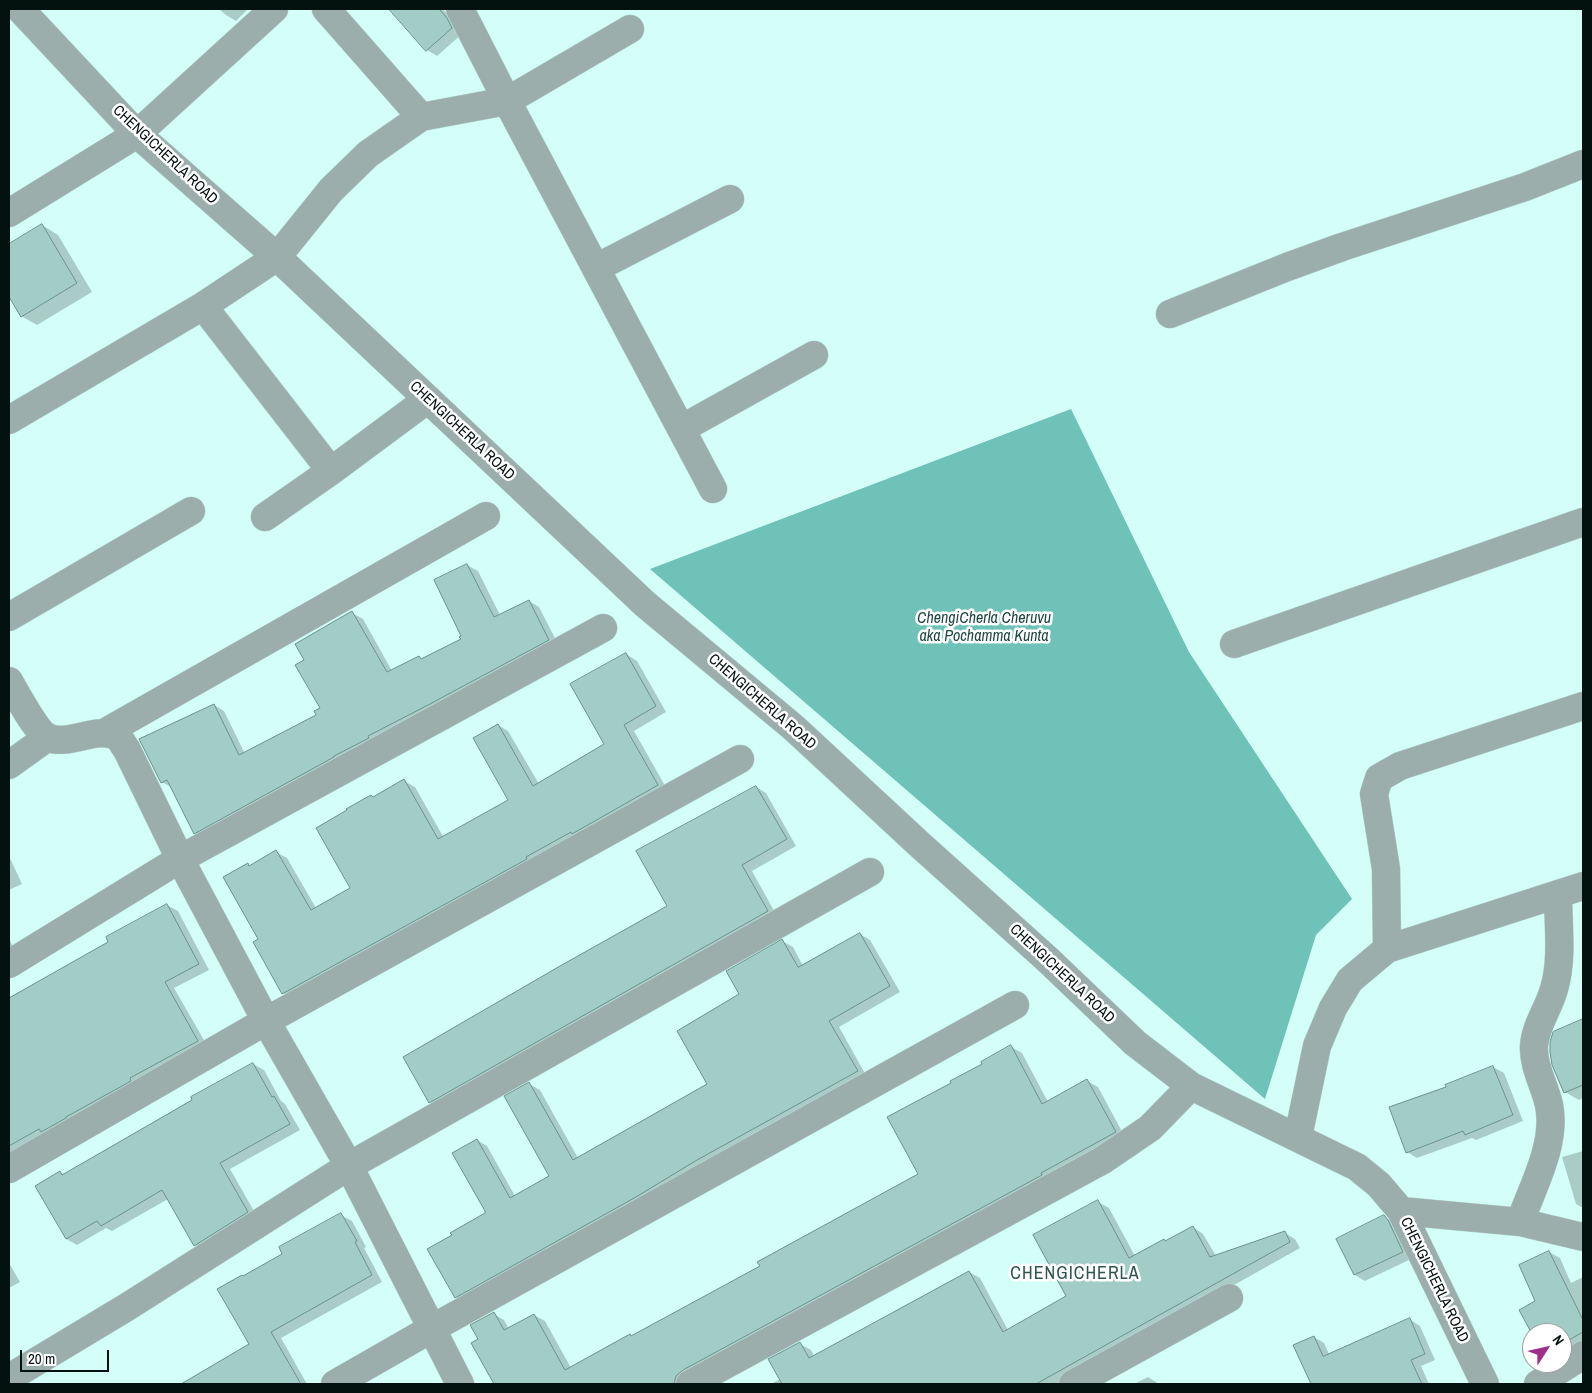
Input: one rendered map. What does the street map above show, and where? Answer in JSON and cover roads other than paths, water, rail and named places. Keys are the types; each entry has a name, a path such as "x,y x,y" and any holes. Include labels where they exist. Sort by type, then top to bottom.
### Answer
{"street":[{"name":"CHENGICHERLA ROAD","path":"20,9 137,134 276,257 645,604 794,728 1135,1042 1191,1086 1357,1167 1379,1185 1401,1211 1484,1384"},
{"path":"9,213 137,134 274,9"},
{"path":"460,9 713,489"},
{"path":"331,10 421,117"},
{"path":"9,420 202,306 276,257 337,184 368,154 421,117 507,101 630,29"},
{"path":"1170,314 1305,260 1525,187 1583,164"},
{"path":"596,268 730,199"},
{"path":"202,306 331,471"},
{"path":"681,429 814,355"},
{"path":"265,517 428,399"},
{"path":"9,617 191,511"},
{"path":"9,681 36,725 48,737 61,740 104,733 486,516"},
{"path":"1234,644 1583,522"},
{"path":"9,964 180,859 603,628"},
{"path":"1387,948 1386,869 1374,794 1379,778 1400,766 1583,706"},
{"path":"104,733 118,737 127,750 180,859 266,1021 349,1166 460,1384"},
{"path":"9,765 48,737"},
{"path":"9,1169 266,1021 740,759"},
{"path":"9,1378 127,1307 349,1166 870,872"},
{"path":"1298,1137 1317,1046 1333,1008 1350,980 1387,948 1583,886"},
{"path":"1520,1222 1546,1152 1551,1129 1549,1105 1537,1071 1534,1046 1540,1024 1554,989 1559,959 1558,894"},
{"path":"335,1384 1015,1005"},
{"path":"690,1384 1103,1160 1150,1128 1191,1086"},
{"path":"1401,1211 1520,1222 1583,1237"},
{"path":"1073,1384 1229,1298"},
{"path":"1538,1384 1583,1355"}],"water":[{"name":"ChengiCherla Cheruvu aka Pochamma Kunta","path":"1071,409 1189,652 1352,899 1316,935 1265,1099 650,569"}],"district":[{"name":"CHENGICHERLA","path":"1075,1274"}]}
